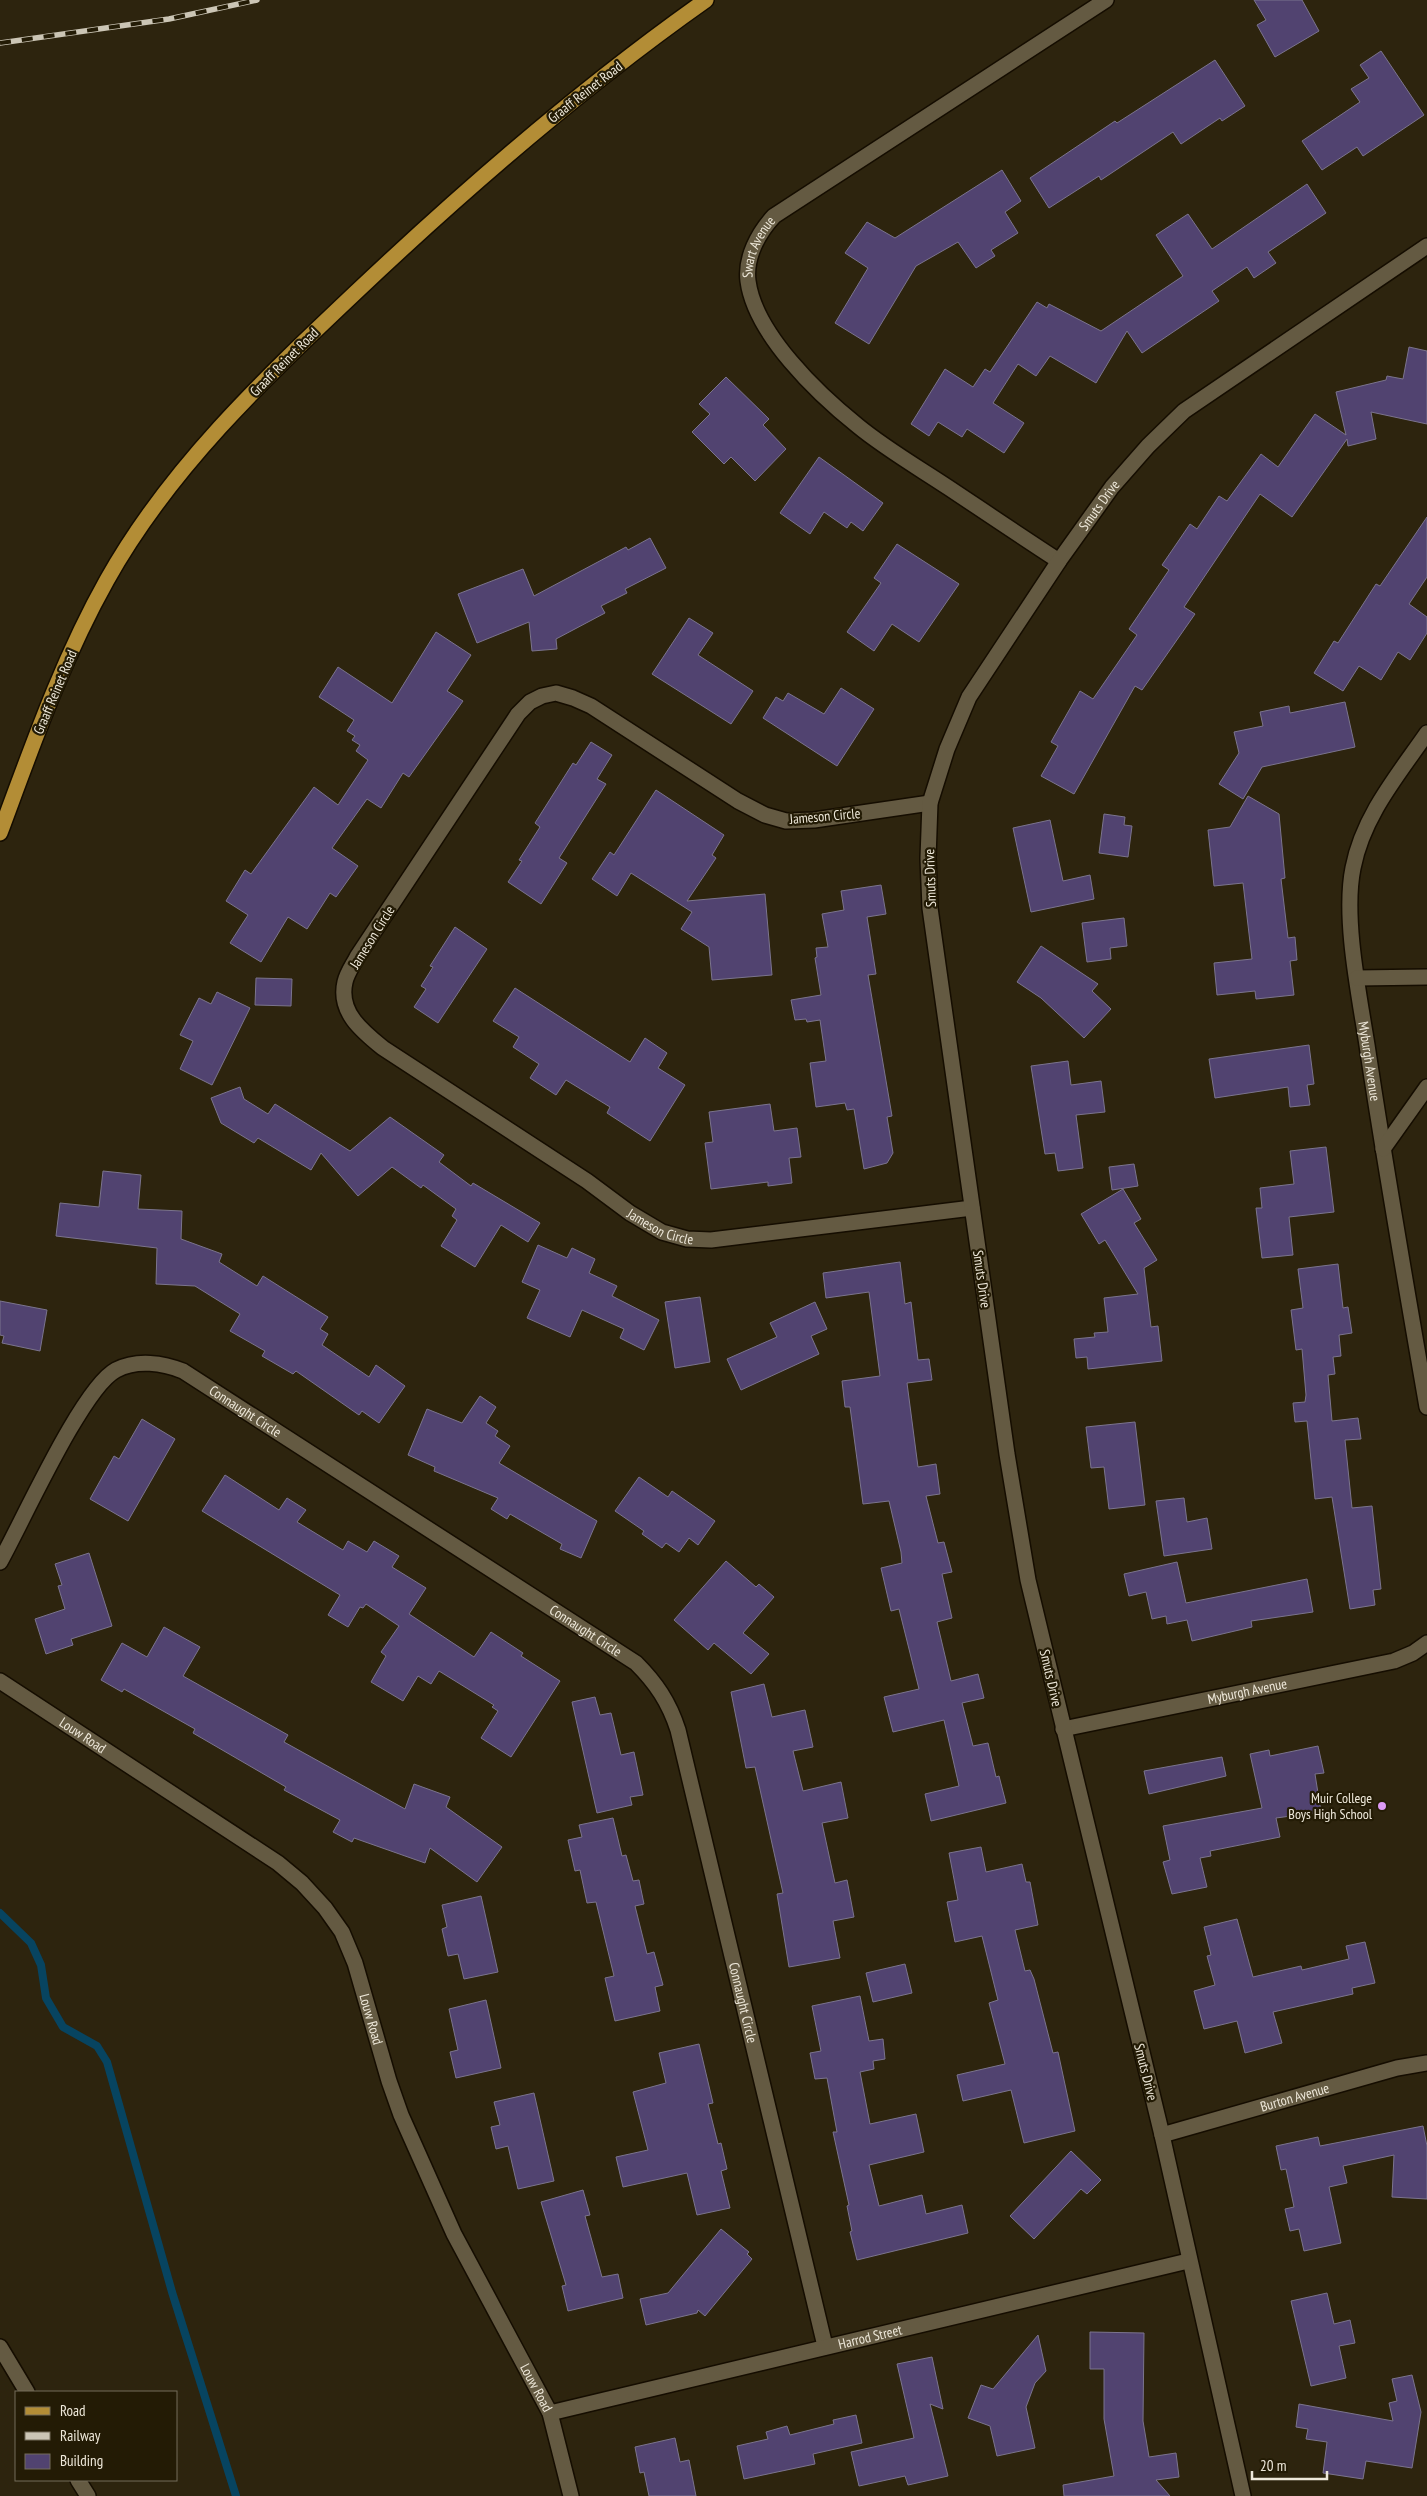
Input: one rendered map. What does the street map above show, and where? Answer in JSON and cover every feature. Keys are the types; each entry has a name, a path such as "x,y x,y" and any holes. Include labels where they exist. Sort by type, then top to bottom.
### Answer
{"main road":[{"name":"Graaff Reinet Road","path":"0,832 47,708 107,580 168,487 209,438 285,359 442,211 573,101 706,0"}],"street":[{"name":"Swart Avenue","path":"1059,561 859,427 814,387 784,351 760,315 751,296 748,279 749,263 761,233 774,216 1106,0"},
{"name":"Smuts Drive","path":"1244,2496 1188,2261 1162,2135 1028,1580 972,1208 954,1068 930,908 928,858 930,803 947,748 969,697 1059,561 1112,487 1148,446 1184,411 1427,246"},
{"name":"Jameson Circle","path":"930,803 814,820 779,819 765,815 738,801 591,706 556,693 542,696 530,702 518,714 357,957 345,982 345,997 348,1013 360,1030 383,1048 587,1181 630,1213 662,1232 687,1239 712,1240 972,1208"},
{"name":"Myburgh Avenue","path":"1427,733 1367,822 1358,845 1352,869 1351,903 1357,978 1383,1149 1427,1407"},
{"path":"1357,978 1427,977"},
{"path":"1383,1149 1427,1087"},
{"name":"Connaught Circle","path":"0,1562 71,1428 101,1384 116,1370 132,1365 164,1364 183,1371 636,1663 667,1702 678,1730 825,2346"},
{"name":"Myburgh Avenue","path":"1063,1729 1394,1661 1413,1653 1427,1643"},
{"name":"Louw Road","path":"0,1681 278,1863 325,1908 342,1932 355,1963 389,2081 424,2168 454,2234 550,2413 571,2496"},
{"name":"Burton Avenue","path":"1162,2135 1396,2068 1427,2062"},
{"name":"Harrod Street","path":"550,2413 1188,2261"},
{"path":"0,2347 26,2391"},
{"path":"79,2481 88,2496"}],"building":[{"path":"1254,0 1302,0 1319,31 1275,57 1257,25 1266,20"},
{"path":"1381,51 1424,115 1363,156 1357,147 1322,170 1302,141 1360,102 1351,89 1369,78 1360,65"},
{"path":"1215,60 1245,106 1222,121 1220,118 1181,144 1173,132 1101,180 1099,176 1049,208 1030,178 1115,121 1117,123"},
{"path":"1002,170 1021,201 1005,212 1018,233 991,250 995,256 976,268 958,242 916,266 869,344 835,323 868,268 845,253 867,222 895,238"},
{"path":"1307,184 1326,213 1268,252 1276,263 1254,278 1247,267 1212,291 1219,301 1142,353 1127,331 1096,383 1050,356 1036,376 1018,364 993,403 1024,423 1004,453 967,429 962,437 938,422 929,436 911,424 945,369 973,387 985,369 990,372 1037,302 1047,308 1049,304 1101,331 1183,276 1156,235 1188,214 1212,249"},
{"path":"1409,347 1427,351 1427,424 1371,412 1376,439 1348,446 1347,439 1292,517 1260,494 1184,607 1195,614 1142,690 1135,686 1074,794 1041,776 1058,746 1051,742 1080,691 1093,699 1137,635 1129,629 1169,570 1162,565 1190,524 1197,529 1219,496 1227,501 1261,454 1278,467 1315,414 1346,435 1336,392 1386,380 1387,376 1403,379"},
{"path":"726,377 769,419 763,425 786,449 755,481 731,457 724,464 692,432 710,414 699,404"},
{"path":"819,457 883,503 863,531 851,522 847,528 824,512 810,534 780,513"},
{"path":"1427,517 1427,577 1409,604 1427,617 1427,633 1410,660 1398,652 1381,680 1359,666 1343,691 1314,673 1334,641 1338,643 1376,584 1380,586"},
{"path":"650,538 666,568 625,589 627,593 601,606 605,613 556,639 557,649 532,651 529,622 477,643 458,594 523,569 534,596 626,547 628,550"},
{"path":"897,544 959,584 919,642 892,624 874,651 847,632 881,583 874,578"},
{"path":"689,618 713,633 698,655 753,691 731,724 652,674"},
{"path":"436,632 471,655 447,691 463,701 409,777 403,773 381,808 367,799 332,848 358,866 336,897 330,893 307,929 288,917 261,962 230,943 248,915 226,901 245,870 251,874 314,787 338,805 368,760 356,751 360,745 352,740 355,736 347,731 354,720 319,697 338,667 392,703"},
{"path":"841,688 874,709 837,766 763,718 776,697 783,701 788,693 824,714"},
{"path":"1345,702 1355,747 1262,767 1243,799 1219,784 1239,753 1234,732 1263,726 1260,712 1289,706 1290,713"},
{"path":"591,742 612,755 597,779 606,784 559,858 567,863 541,904 508,882 522,861 519,860 540,827 535,823 573,763 576,765"},
{"path":"656,790 724,835 712,855 716,858 687,901 765,894 772,975 712,980 709,947 681,929 692,912 631,873 617,896 592,879 610,852 614,855"},
{"path":"1248,796 1279,814 1285,878 1281,879 1288,938 1295,937 1297,960 1290,961 1294,995 1256,999 1255,991 1217,995 1214,963 1252,959 1243,883 1214,886 1208,830 1230,827"},
{"path":"1104,814 1125,817 1124,825 1132,826 1128,857 1099,853"},
{"path":"1050,820 1063,881 1090,875 1094,899 1031,912 1013,828"},
{"path":"881,885 886,914 867,917 876,974 868,975 892,1116 887,1117 893,1153 887,1163 864,1169 854,1109 847,1110 845,1103 816,1107 810,1063 826,1061 820,1020 807,1022 806,1019 795,1020 791,1000 821,995 815,958 817,957 816,948 828,947 822,914 844,910 841,891"},
{"path":"1124,918 1127,946 1110,948 1111,959 1087,962 1082,923"},
{"path":"455,927 487,949 438,1023 414,1007 426,989 421,986 433,967 430,966"},
{"path":"1041,946 1098,984 1092,991 1111,1009 1084,1038 1041,998 1017,982"},
{"path":"256,978 292,979 291,1006 255,1005"},
{"path":"515,988 630,1062 645,1038 667,1053 658,1068 685,1085 650,1141 607,1113 610,1107 566,1080 556,1095 530,1078 539,1064 513,1047 519,1037 493,1021"},
{"path":"217,992 250,1008 212,1085 180,1069 193,1041 180,1035 199,998 211,1004"},
{"path":"1309,1045 1314,1084 1307,1085 1310,1105 1290,1107 1288,1087 1215,1098 1209,1059"},
{"path":"1068,1061 1071,1085 1101,1081 1105,1112 1076,1115 1083,1168 1058,1171 1055,1153 1045,1154 1031,1066"},
{"path":"240,1087 244,1099 268,1114 275,1104 350,1151 390,1117 444,1155 439,1162 471,1186 473,1183 540,1223 528,1242 501,1225 475,1267 441,1246 457,1220 452,1216 456,1209 423,1185 421,1188 392,1167 358,1196 321,1153 311,1170 258,1138 254,1143 221,1123 211,1098"},
{"path":"770,1104 774,1131 797,1128 801,1157 789,1158 792,1183 768,1186 768,1182 711,1189 705,1143 713,1142 709,1112"},
{"path":"1326,1147 1334,1212 1289,1217 1293,1255 1262,1258 1256,1208 1262,1208 1260,1188 1294,1184 1290,1151"},
{"path":"1134,1164 1138,1186 1112,1190 1109,1167"},
{"path":"103,1171 141,1175 138,1209 182,1211 181,1239 222,1254 219,1262 257,1286 263,1276 328,1317 320,1329 328,1334 322,1345 369,1377 376,1365 405,1386 379,1423 362,1411 359,1415 296,1371 293,1374 262,1356 265,1351 230,1331 240,1314 195,1286 156,1284 157,1248 56,1236 60,1203 99,1207"},
{"path":"1123,1189 1141,1219 1134,1223 1157,1260 1144,1268 1151,1327 1158,1326 1162,1361 1088,1369 1087,1357 1076,1358 1074,1339 1095,1337 1094,1333 1108,1332 1104,1298 1138,1294 1105,1240 1099,1244 1081,1214"},
{"path":"538,1245 567,1258 572,1248 595,1259 589,1273 617,1286 612,1296 659,1320 644,1350 620,1338 624,1329 582,1310 570,1337 527,1318 540,1290 522,1282"},
{"path":"900,1262 905,1304 911,1302 918,1360 929,1359 932,1380 907,1383 918,1467 936,1464 940,1494 926,1496 938,1543 944,1542 952,1572 942,1574 952,1618 937,1622 951,1681 978,1674 984,1698 962,1703 973,1746 988,1743 996,1777 999,1776 1006,1803 931,1821 925,1794 959,1786 944,1720 893,1732 884,1697 919,1689 899,1609 891,1611 881,1568 902,1563 901,1552 889,1501 863,1504 850,1407 845,1407 842,1381 880,1376 869,1292 826,1298 823,1273"},
{"path":"1338,1264 1343,1308 1348,1307 1352,1333 1339,1335 1341,1356 1333,1357 1335,1374 1328,1375 1332,1421 1358,1418 1361,1439 1345,1440 1352,1508 1372,1506 1381,1589 1373,1590 1375,1605 1350,1609 1332,1497 1315,1499 1307,1421 1295,1422 1293,1403 1305,1402 1306,1395 1302,1349 1296,1350 1291,1310 1303,1308 1298,1269"},
{"path":"700,1297 710,1362 675,1368 665,1302"},
{"path":"0,1301 47,1310 40,1351 2,1343 4,1336 0,1335"},
{"path":"815,1302 827,1329 811,1336 819,1354 741,1390 727,1359 777,1337 770,1323"},
{"path":"480,1396 496,1407 486,1423 498,1431 495,1436 510,1446 499,1463 597,1521 581,1558 560,1549 562,1544 510,1514 507,1519 491,1509 498,1498 434,1471 435,1467 408,1455 427,1409 462,1423"},
{"path":"142,1419 175,1439 128,1521 90,1499 114,1456 119,1459"},
{"path":"1135,1422 1145,1505 1109,1509 1104,1467 1091,1468 1086,1427"},
{"path":"225,1475 279,1510 287,1498 306,1510 297,1522 343,1550 348,1541 367,1552 374,1541 399,1556 392,1567 426,1588 409,1614 474,1657 491,1632 523,1653 521,1656 560,1681 511,1757 481,1738 498,1711 492,1707 494,1705 439,1671 431,1684 418,1676 403,1701 371,1682 386,1656 381,1652 399,1626 366,1604 363,1608 360,1607 348,1627 328,1615 340,1595 202,1511"},
{"path":"639,1477 668,1497 672,1491 715,1521 698,1545 689,1538 679,1552 666,1543 662,1548 642,1534 644,1531 615,1511"},
{"path":"1184,1498 1187,1522 1207,1518 1212,1549 1164,1556 1156,1501"},
{"path":"89,1553 112,1626 71,1639 73,1645 46,1654 35,1619 65,1609 58,1586 62,1585 55,1564"},
{"path":"726,1561 756,1587 759,1584 774,1597 743,1633 769,1654 751,1674 714,1643 708,1650 674,1620"},
{"path":"1177,1562 1186,1603 1307,1579 1313,1612 1251,1621 1252,1627 1192,1641 1187,1620 1167,1624 1166,1616 1152,1619 1146,1592 1129,1596 1124,1574"},
{"path":"164,1627 200,1647 183,1676 288,1735 284,1742 405,1809 414,1784 450,1797 446,1807 502,1847 477,1882 430,1848 425,1863 354,1838 352,1842 333,1832 340,1820 284,1790 286,1787 193,1733 195,1729 124,1689 122,1692 101,1680 122,1643 147,1657"},
{"path":"764,1684 772,1717 805,1710 813,1747 793,1751 803,1791 841,1782 848,1818 822,1823 835,1883 847,1880 854,1917 833,1921 840,1958 789,1967 777,1894 783,1893 755,1767 746,1768 731,1692"},
{"path":"595,1697 600,1715 611,1713 621,1755 634,1752 643,1795 630,1797 632,1805 597,1813 572,1702"},
{"path":"1318,1746 1324,1773 1315,1774 1321,1812 1276,1818 1280,1837 1210,1851 1211,1856 1200,1858 1207,1887 1172,1894 1163,1862 1170,1860 1163,1826 1262,1808 1250,1754 1269,1750 1270,1756"},
{"path":"1222,1757 1226,1776 1149,1794 1144,1771"},
{"path":"613,1818 622,1856 626,1855 633,1881 639,1880 644,1904 635,1906 647,1954 654,1952 663,1985 655,1987 660,2011 615,2021 605,1978 614,1976 596,1902 587,1903 580,1870 575,1871 568,1840 582,1837 579,1825"},
{"path":"981,1847 986,1872 1022,1864 1026,1882 1030,1882 1038,1925 1015,1930 1025,1971 1030,1970 1034,1979 1053,2053 1058,2052 1075,2131 1024,2143 1011,2090 963,2101 957,2075 1005,2064 989,2003 998,2000 982,1936 955,1942 947,1902 958,1900 949,1853"},
{"path":"481,1896 498,1972 464,1979 458,1954 448,1956 442,1929 447,1927 442,1905"},
{"path":"1237,1919 1253,1977 1301,1966 1302,1970 1349,1959 1346,1946 1365,1942 1375,1983 1352,1988 1353,1994 1273,2012 1282,2043 1245,2053 1237,2021 1204,2029 1194,1991 1215,1985 1207,1956 1211,1955 1204,1927"},
{"path":"905,1964 912,1993 873,2002 866,1973"},
{"path":"860,1996 869,2041 883,2039 885,2059 873,2061 874,2069 860,2072 870,2124 916,2114 924,2152 869,2165 879,2206 922,2195 926,2214 962,2205 968,2233 857,2260 850,2232 852,2231 847,2206 849,2205 833,2132 837,2132 827,2078 815,2079 810,2053 821,2051 812,2006"},
{"path":"486,2000 501,2068 456,2078 450,2052 458,2050 449,2009"},
{"path":"699,2044 713,2103 708,2104 718,2144 721,2143 727,2169 721,2171 730,2208 697,2215 687,2173 623,2187 616,2157 648,2150 633,2092 666,2083 659,2053"},
{"path":"534,2093 554,2181 518,2189 508,2146 496,2149 491,2127 500,2125 494,2102"},
{"path":"1423,2126 1427,2146 1427,2199 1392,2197 1394,2155 1343,2166 1347,2183 1329,2187 1341,2243 1304,2251 1299,2229 1290,2231 1285,2209 1294,2207 1286,2169 1281,2170 1276,2146 1318,2137 1320,2146"},
{"path":"1071,2151 1101,2180 1087,2194 1081,2189 1034,2239 1010,2216"},
{"path":"583,2190 590,2215 585,2216 602,2277 618,2274 623,2298 568,2311 562,2286 566,2285 541,2202"},
{"path":"721,2229 749,2252 747,2254 752,2259 705,2316 698,2310 697,2313 646,2325 640,2299 668,2293"},
{"path":"1327,2293 1334,2324 1350,2320 1355,2343 1339,2346 1346,2378 1311,2386 1291,2301"},
{"path":"1090,2332 1144,2333 1143,2421 1149,2457 1176,2453 1179,2477 1156,2480 1170,2496 1064,2496 1063,2485 1114,2476 1104,2419 1104,2369 1090,2369"},
{"path":"1038,2335 1046,2371 1035,2383 1026,2407 1035,2448 997,2456 990,2426 968,2418 981,2385 993,2389"},
{"path":"932,2357 943,2409 930,2404 948,2476 908,2485 905,2476 859,2486 851,2452 914,2438 897,2364"},
{"path":"1412,2375 1421,2412 1412,2468 1366,2461 1363,2479 1323,2473 1327,2442 1306,2439 1308,2429 1296,2427 1299,2404 1393,2421 1389,2403 1397,2401 1392,2379"},
{"path":"856,2415 862,2443 813,2454 815,2464 744,2479 737,2446 768,2439 766,2432 787,2426 790,2435 834,2424 833,2420"},
{"path":"675,2438 680,2462 689,2460 696,2496 649,2496 644,2472 640,2473 635,2447"}],"waterway":[{"path":"0,1913 31,1943 41,1965 46,1998 63,2027 97,2046 107,2062 172,2292 236,2496"}],"railway":[{"path":"0,43 169,19 257,0"}],"place":[{"name":"Muir College Boys High School","path":"1382,1806"}]}
